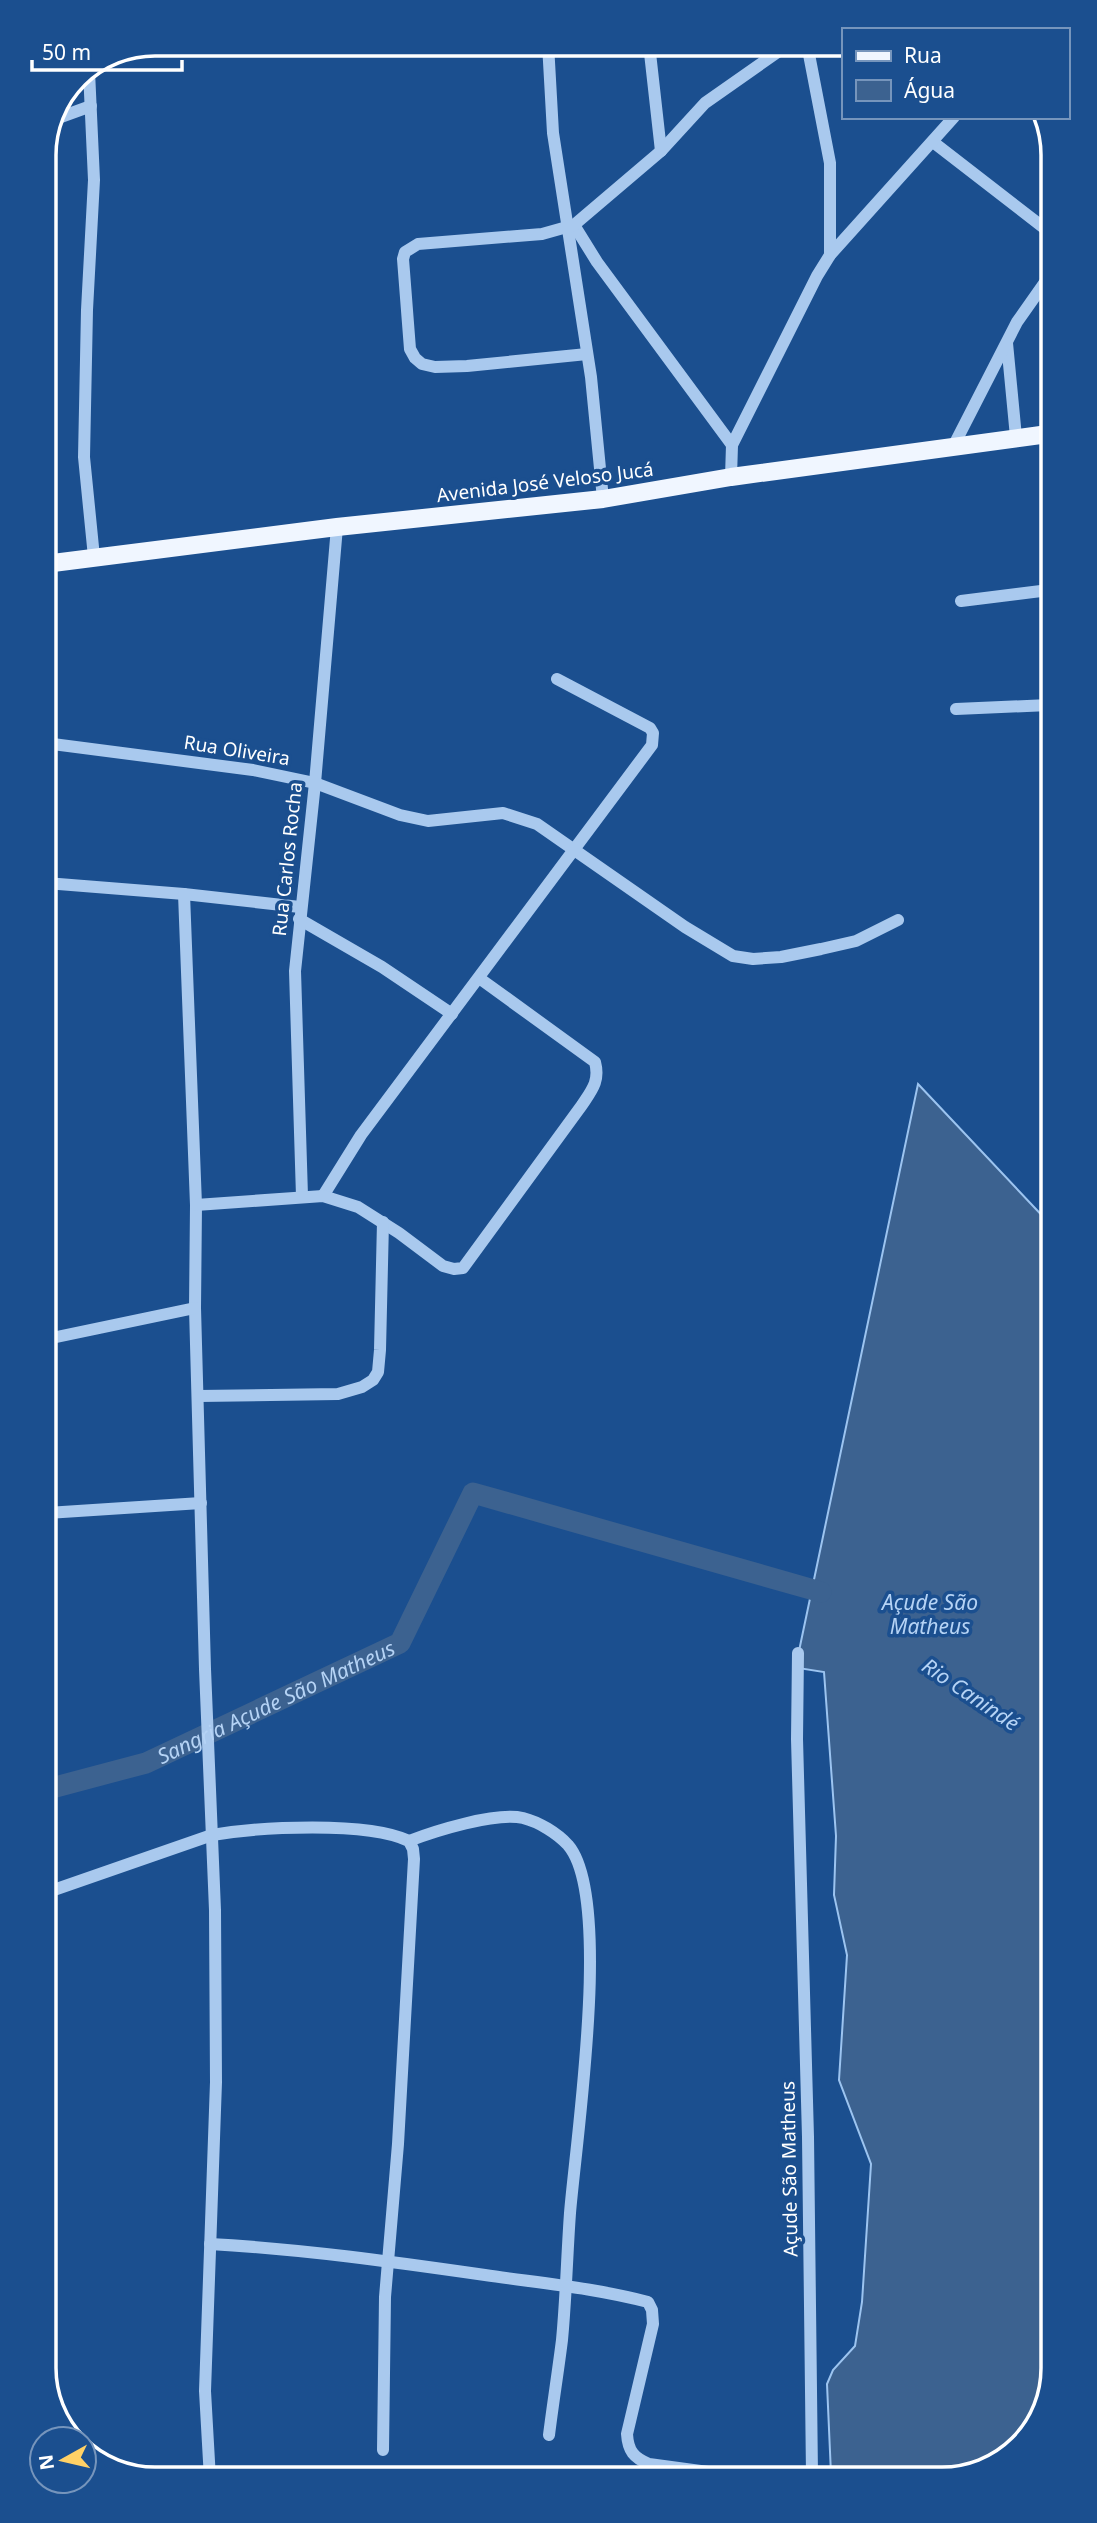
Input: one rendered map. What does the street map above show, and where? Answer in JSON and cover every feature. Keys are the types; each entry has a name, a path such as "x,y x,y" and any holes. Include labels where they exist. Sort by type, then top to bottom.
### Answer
{"main road":[{"name":"Avenida José Veloso Jucá","path":"56,562 337,527 603,499 731,477 1041,435"}],"street":[{"path":"549,56 554,133 570,227 603,499"},
{"path":"650,56 661,151"},
{"path":"587,354 435,367 422,364 410,349 403,259 409,247 418,244 542,234 570,227 661,151 705,103 772,56"},
{"path":"809,56 830,163 830,255"},
{"path":"90,80 94,180 87,310 84,457 94,557"},
{"path":"64,116 92,106"},
{"path":"731,477 732,445 817,276 830,255 952,119"},
{"path":"933,142 1041,226"},
{"path":"570,227 732,445"},
{"path":"954,445 1017,322 1041,288"},
{"path":"1006,342 1016,437"},
{"name":"Rua Carlos Rocha","path":"302,1196 295,971 299,913 315,783 337,527"},
{"path":"961,601 1041,591"},
{"path":"323,1196 361,1135 654,740 653,733 642,723 557,679"},
{"path":"957,709 1041,705"},
{"name":"Rua Oliveira","path":"56,744 253,770 315,783 400,816 428,821 503,813 517,817 537,824 685,927 733,956 763,959 821,950 856,941 898,920"},
{"path":"56,884 184,894 299,913 452,1014"},
{"path":"184,894 196,1205 195,1308 205,1670 215,1910 216,2082 205,2391 210,2467"},
{"path":"196,1205 323,1196 358,1208 383,1222 443,1266 463,1268 596,1083 598,1073 595,1062 479,978"},
{"path":"199,1396 338,1394 362,1387 373,1380 378,1372 380,1350 383,1222"},
{"path":"56,1337 195,1308"},
{"path":"56,1512 201,1503"},
{"name":"Açude São Matheus","path":"797,1653 808,2137 812,2467"},
{"path":"409,1842 441,1829 521,1818 557,1835 577,1858 583,1874 589,1945 587,2023 566,2287 549,2435"},
{"path":"56,1889 212,1835 270,1829 357,1830 383,1832 409,1842 414,1859 398,2144 384,2297 383,2449"},
{"path":"211,2244 274,2247 387,2261 648,2302 652,2310 653,2324 627,2434 628,2446 632,2453 649,2464 671,2467"}],"water":[{"name":"Açude São Matheus","path":"918,1084 1041,1214 1041,2368 1036,2400 1031,2412 1012,2438 986,2457 962,2465 831,2467 827,2384 833,2370 855,2346 862,2302 871,2164 839,2080 847,1955 834,1895 836,1836 824,1672 798,1668 799,1651"}],"waterway":[{"name":"Sangria Açude São Matheus","path":"56,1787 146,1763 400,1643 473,1493 821,1592"}],"water label":[{"name":"Rio Canindé","path":"971,1694"}]}
